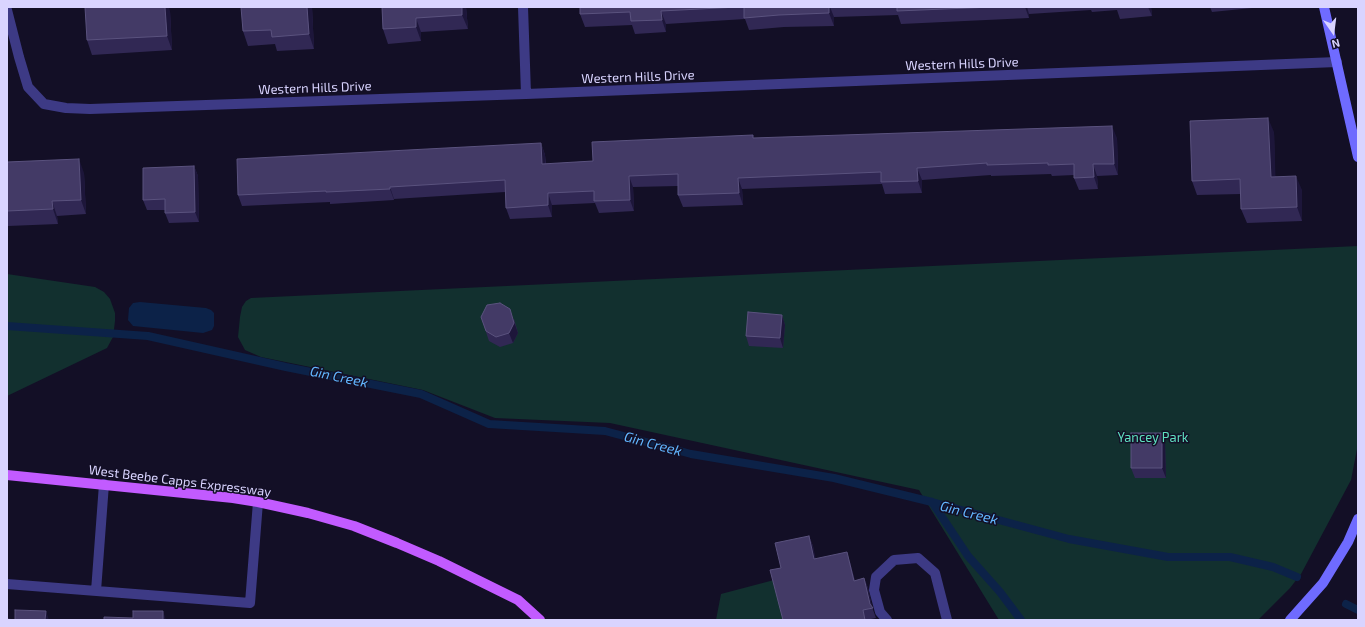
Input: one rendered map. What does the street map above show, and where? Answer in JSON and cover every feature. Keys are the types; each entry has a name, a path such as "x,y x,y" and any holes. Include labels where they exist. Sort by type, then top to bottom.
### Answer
{"main road":[{"name":"West Beebe Capps Expressway","path":"7,475 233,498 308,513 354,526 397,542 518,600 540,620"}],"street":[{"path":"523,7 526,94"},
{"path":"1324,7 1358,157"},
{"name":"Western Hills Drive","path":"7,10 18,57 28,87 44,104 66,108 90,109 526,94 1337,62"},
{"path":"96,591 104,484"},
{"path":"7,584 250,603 258,502"},
{"path":"1290,620 1323,583 1348,542 1358,519"},
{"path":"887,620 880,612 874,590 876,576 894,560 918,558 935,573 947,620"}],"green space":[{"name":"Yancey Park","path":"1358,246 1358,444 1351,480 1301,574 1290,588 1258,620 999,620 919,490 610,423 495,418 423,390 261,357 245,350 238,337 242,307 246,301 251,298"},
{"path":"7,274 95,287 104,292 110,299 115,313 113,337 107,348 7,396"},
{"path":"774,580 784,620 716,620 721,594"}],"water":[{"path":"140,302 206,308 214,313 214,326 212,330 203,333 133,326 128,320 129,308 133,303"}],"building":[{"path":"85,7 165,7 167,36 87,40"},
{"path":"241,7 307,7 309,34 272,37 271,30 243,31"},
{"path":"382,7 462,7 462,15 416,18 416,27 383,29"},
{"path":"580,7 738,7 661,11 662,20 631,21 630,12 580,14"},
{"path":"744,7 829,7 829,13 744,18"},
{"path":"897,7 992,7 897,11"},
{"path":"1268,118 1271,177 1296,176 1297,207 1241,209 1240,179 1192,181 1190,121"},
{"path":"1112,126 1114,164 1093,164 1094,177 1074,178 1074,164 1048,165 1048,163 987,165 987,163 917,168 918,181 881,182 881,172 738,178 739,193 678,195 678,174 629,176 630,200 594,201 594,191 548,193 548,205 506,208 505,180 390,187 390,189 238,195 237,159 541,143 542,164 593,161 592,142 753,135 753,138"},
{"path":"79,159 81,200 52,201 53,209 7,211 7,162"},
{"path":"194,166 195,212 165,213 165,199 143,200 143,168"},
{"path":"500,303 510,309 514,323 509,333 496,337 486,331 481,317 487,305"},
{"path":"748,312 782,315 780,338 746,336"},
{"path":"1131,433 1162,433 1162,468 1131,468"},
{"path":"809,536 814,559 847,552 854,581 864,578 870,604 873,608 863,610 865,620 783,620 770,570 781,568 775,543"},
{"path":"15,610 46,611 45,620 15,620"},
{"path":"133,611 163,611 163,620 104,620 104,617 133,618"}],"waterway":[{"name":"Gin Creek","path":"7,326 148,336 286,367 421,394 489,424 605,431 691,454 834,478 932,502 1069,539 1168,557 1230,557 1273,567 1297,577"},
{"path":"932,502 968,556 1000,592 1021,620"},
{"name":"Gin Creek","path":"1346,604 1358,610"}]}
